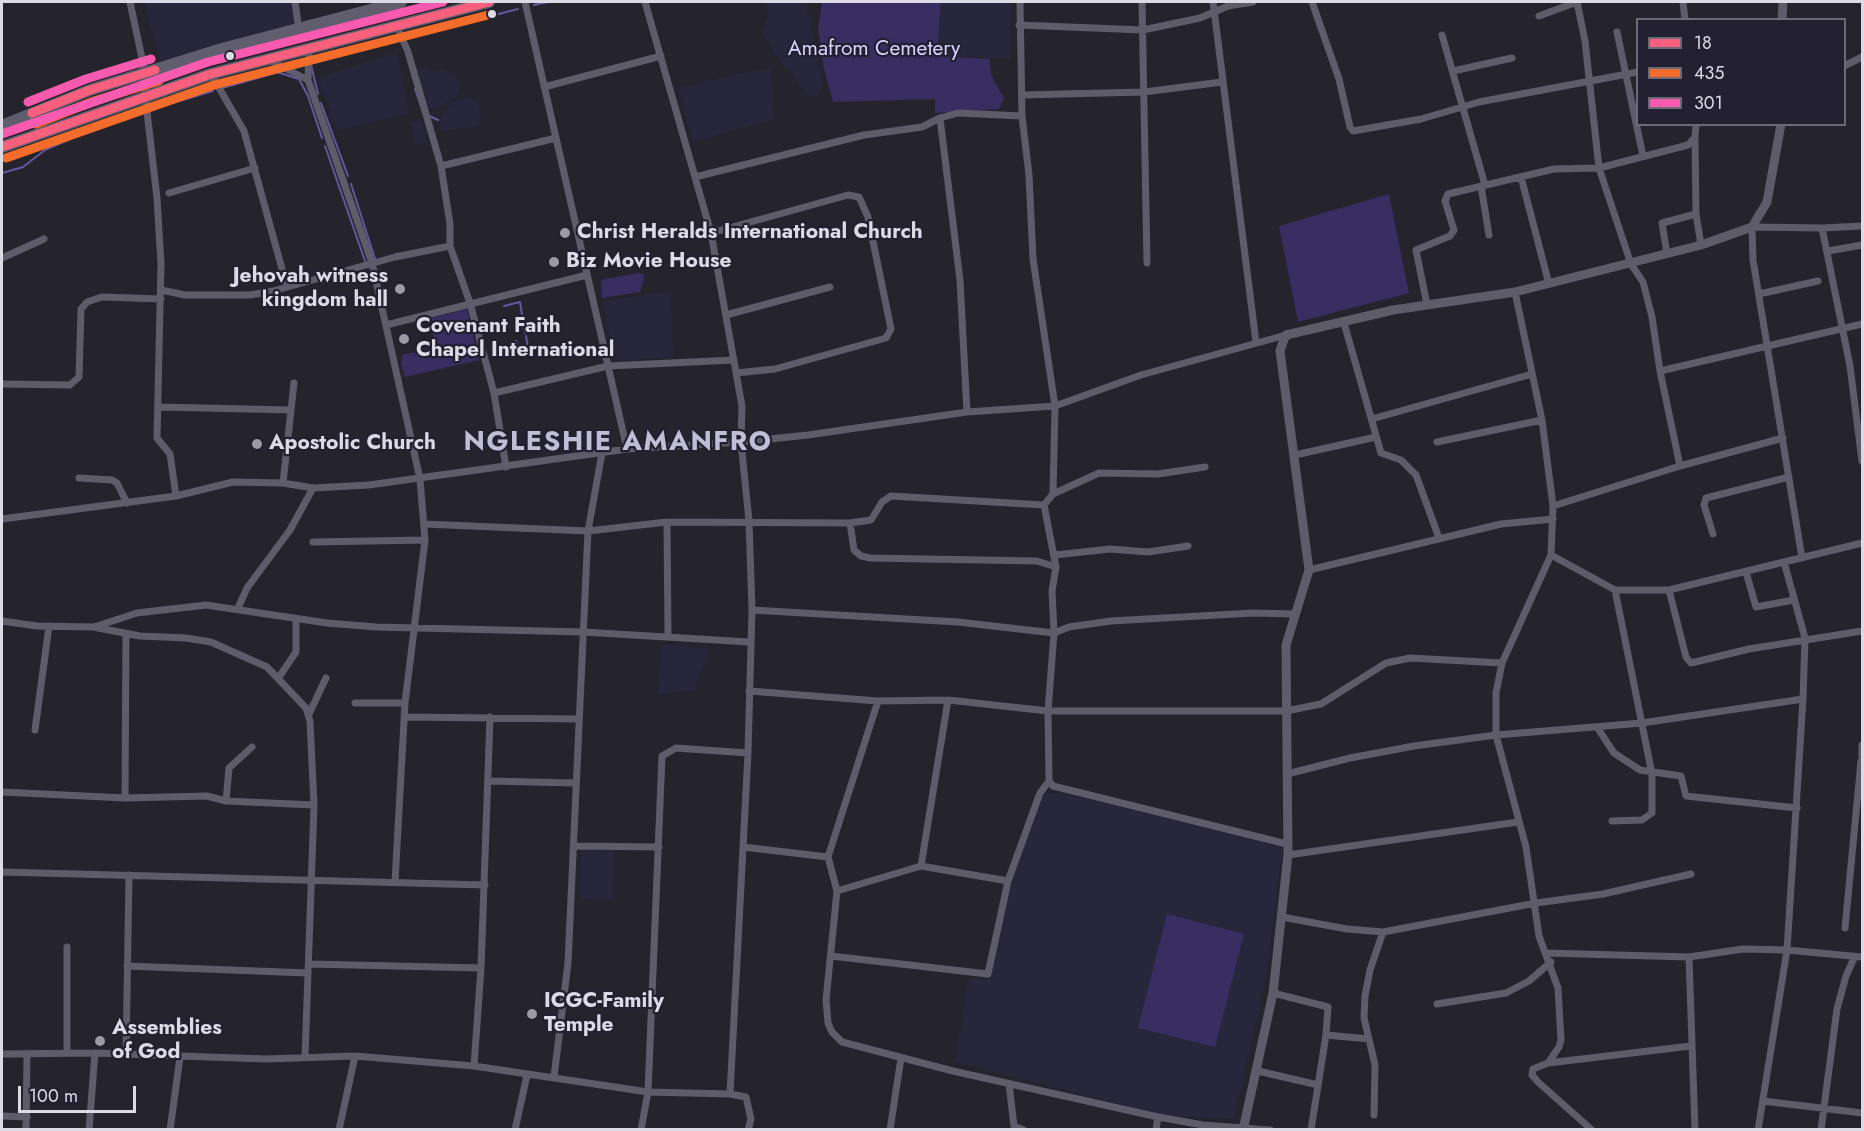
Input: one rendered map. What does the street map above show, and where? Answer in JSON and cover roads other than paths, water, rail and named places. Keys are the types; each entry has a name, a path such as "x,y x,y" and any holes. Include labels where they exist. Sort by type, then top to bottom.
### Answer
{"highway":[{"path":"2,126 90,90 222,49 299,31 401,2"},
{"path":"2,147 211,74 489,2"}],"street":[{"path":"129,2 143,63 157,198 161,290 157,438 170,454 176,496"},
{"path":"295,2 299,31"},
{"path":"525,2 627,449"},
{"path":"645,2 711,233 742,406 741,442 749,521 752,610 749,642 744,847 740,873 730,1094"},
{"path":"1020,2 1022,116 1029,174 1033,259 1055,406 1053,494"},
{"path":"1143,2 1147,263"},
{"path":"1213,2 1256,342"},
{"path":"1019,25 1143,30 1200,18 1228,6 1253,2"},
{"path":"1312,2 1339,79 1350,127 1353,130 1421,119 1463,106 1589,84 1636,73"},
{"path":"1539,16 1577,2 1585,41 1599,168 1631,264 1643,282 1652,317 1660,371 1680,466"},
{"path":"1683,2 1684,18"},
{"path":"1782,18 1783,2"},
{"path":"397,25 408,52 441,166 450,224 450,246 470,303 494,393 506,467"},
{"path":"1617,32 1636,121"},
{"path":"1442,35 1483,186 1489,235"},
{"path":"309,48 308,80 372,262 420,479 425,540 405,703 395,882"},
{"path":"544,87 661,56"},
{"path":"1846,66 1863,57"},
{"path":"266,58 308,80"},
{"path":"1453,71 1512,58"},
{"path":"211,74 244,131 286,288"},
{"path":"1022,95 1144,93 1222,82"},
{"path":"695,177 864,135 922,127 940,118 958,113 1022,116"},
{"path":"940,118 960,280 967,412"},
{"path":"1637,126 1643,156"},
{"path":"1696,126 1696,214 1701,245"},
{"path":"1781,126 1767,202 1752,227 1753,260 1802,558"},
{"path":"1427,305 1416,250 1450,236 1454,230 1445,201 1448,194 1554,169 1599,168 1688,144 1695,137"},
{"path":"441,166 556,138"},
{"path":"169,193 255,168"},
{"path":"1521,177 1549,284"},
{"path":"711,233 848,195 859,197 868,217 891,329 886,338 775,369 736,373"},
{"path":"1667,254 1662,223 1696,214"},
{"path":"2,519 176,496 232,482 283,483 313,488 369,485 627,449 741,442 808,435 967,412 1055,406 1141,375 1256,342 1344,324 1393,310 1515,292 1701,245 1752,227 1863,226"},
{"path":"1822,228 1843,328 1863,461"},
{"path":"2,258 44,239"},
{"path":"1828,251 1863,245"},
{"path":"161,290 185,295 250,295 286,288 372,262 450,246"},
{"path":"386,326 587,275"},
{"path":"1759,294 1818,281"},
{"path":"726,315 830,287"},
{"path":"1515,292 1542,420 1553,519 1551,555 1503,663 1496,693 1496,735 1536,903 1539,936 1551,962 1558,988 1561,1040 1548,1063"},
{"path":"2,384 70,386 79,377 81,309 87,302 102,297 161,299"},
{"path":"1344,324 1381,453 1401,460 1416,474 1439,538"},
{"path":"1660,371 1863,324"},
{"path":"1243,1128 1258,1071 1273,993 1288,855 1286,645 1309,570 1280,351 1286,335"},
{"path":"494,393 608,366 734,360"},
{"path":"1372,419 1532,374"},
{"path":"283,483 294,383"},
{"path":"158,407 291,410"},
{"path":"1437,442 1542,420"},
{"path":"1295,455 1376,437"},
{"path":"1553,506 1680,466 1783,438"},
{"path":"554,1077 568,963 588,531 602,453"},
{"path":"1044,505 1053,494 1100,473 1158,474 1205,467"},
{"path":"1713,534 1704,505 1706,498 1789,477"},
{"path":"79,478 112,480 117,483 128,503"},
{"path":"238,608 247,588 290,530 313,488"},
{"path":"424,524 588,531 668,522 850,523 871,520 882,502 891,496 1044,505"},
{"path":"831,956 988,974 1008,881 1040,793 1049,781 1048,711 1054,633 1052,591 1056,567 1044,505"},
{"path":"1309,570 1501,524 1553,519"},
{"path":"668,522 668,636"},
{"path":"850,523 856,553 870,558 1037,561 1056,567"},
{"path":"314,542 425,540"},
{"path":"1551,555 1615,590 1669,590 1863,543"},
{"path":"1055,555 1110,549 1148,552 1188,546"},
{"path":"1758,1130 1787,950 1803,699 1805,638 1784,562"},
{"path":"1746,572 1756,607 1794,600"},
{"path":"1612,821 1650,817 1652,774 1615,590"},
{"path":"1669,590 1686,657 1691,663 1805,638 1863,631"},
{"path":"93,627 138,613 206,605 238,608 296,619 414,628 583,632 749,642"},
{"path":"752,610 958,622 1054,633 1069,627 1111,621 1253,613 1294,614"},
{"path":"279,677 296,652 296,619"},
{"path":"2,621 49,626 93,627 126,634 211,642 254,661 279,677 309,714"},
{"path":"35,730 49,626"},
{"path":"125,798 126,634"},
{"path":"749,691 878,701 948,700 1048,711 1286,711 1321,704 1386,663 1410,658 1503,663"},
{"path":"305,1057 314,805 309,714 326,678"},
{"path":"1287,774 1350,758 1496,735 1642,723 1803,699"},
{"path":"921,866 948,700"},
{"path":"878,701 828,857 837,891 826,1000 828,1023 832,1032 842,1042 1009,1084 1203,1125 1270,1130"},
{"path":"355,702 405,703"},
{"path":"404,717 578,719"},
{"path":"474,1066 485,885 490,717"},
{"path":"1597,727 1614,753 1640,770 1652,774 1681,776 1686,796 1797,808"},
{"path":"1845,928 1863,746"},
{"path":"226,801 229,768 252,747"},
{"path":"641,1130 648,1092 662,756 676,748 748,753"},
{"path":"489,781 575,783"},
{"path":"1049,781 1053,786 1194,819 1287,844"},
{"path":"2,792 125,798 207,796 226,801 314,805"},
{"path":"1288,855 1518,822"},
{"path":"575,846 659,847"},
{"path":"744,847 828,857"},
{"path":"837,891 921,866 1008,881"},
{"path":"2,872 485,885"},
{"path":"1282,917 1354,930 1383,932 1536,903 1603,894 1691,874"},
{"path":"126,1055 129,875"},
{"path":"1374,1115 1375,1065 1364,1018 1365,996 1370,970 1383,932"},
{"path":"67,947 68,1053"},
{"path":"1545,953 1689,957 1743,949 1787,950 1858,957 1846,976 1837,1008 1821,1130"},
{"path":"1689,957 1695,1130"},
{"path":"1437,1004 1506,993 1529,981 1551,962"},
{"path":"310,964 481,968"},
{"path":"127,966 308,973"},
{"path":"1273,993 1328,1007 1326,1035 1311,1130"},
{"path":"1326,1035 1369,1039"},
{"path":"1592,1130 1532,1076 1533,1069 1548,1063 1691,1046"},
{"path":"2,1054 95,1053 180,1057 355,1056 474,1066 648,1092 730,1094 746,1097 751,1119 748,1130"},
{"path":"89,1130 95,1053"},
{"path":"26,1130 27,1055"},
{"path":"339,1130 355,1056"},
{"path":"170,1130 180,1057"},
{"path":"890,1130 901,1058"},
{"path":"1258,1071 1317,1085"},
{"path":"515,1130 527,1075"},
{"path":"1009,1084 1014,1126 1024,1130"},
{"path":"1763,1101 1863,1113"},
{"path":"2,1116 27,1117"},
{"path":"1156,1130 1158,1117"}],"waterway":[{"path":"534,5 548,2"},
{"path":"410,37 518,9"},
{"path":"310,64 394,41"},
{"path":"290,69 306,65"},
{"path":"311,65 318,94"},
{"path":"222,88 286,70"},
{"path":"277,72 299,79 308,96 322,138"},
{"path":"415,89 423,112"},
{"path":"149,110 213,91"},
{"path":"321,103 348,176"},
{"path":"2,173 23,167 45,150 75,137 144,112"},
{"path":"427,115 438,120"},
{"path":"325,146 365,261"},
{"path":"351,184 375,259"},
{"path":"504,306 520,302 525,333"},
{"path":"516,341 518,351 528,348 526,336"}],"place":[{"name":"Christ Heralds International Church","path":"565,233"},
{"name":"Biz Movie House","path":"554,262"},
{"name":"Jehovah witness kingdom hall","path":"400,289"},
{"name":"Covenant Faith Chapel International","path":"404,339"},
{"name":"Apostolic Church","path":"257,444"},
{"name":"ICGC-Family Temple","path":"532,1014"},
{"name":"Assemblies of God","path":"100,1041"}],"district":[{"name":"NGLESHIE AMANFRO","path":"618,443"}],"park label":[{"name":"Amafrom Cemetery","path":"874,50"}]}
